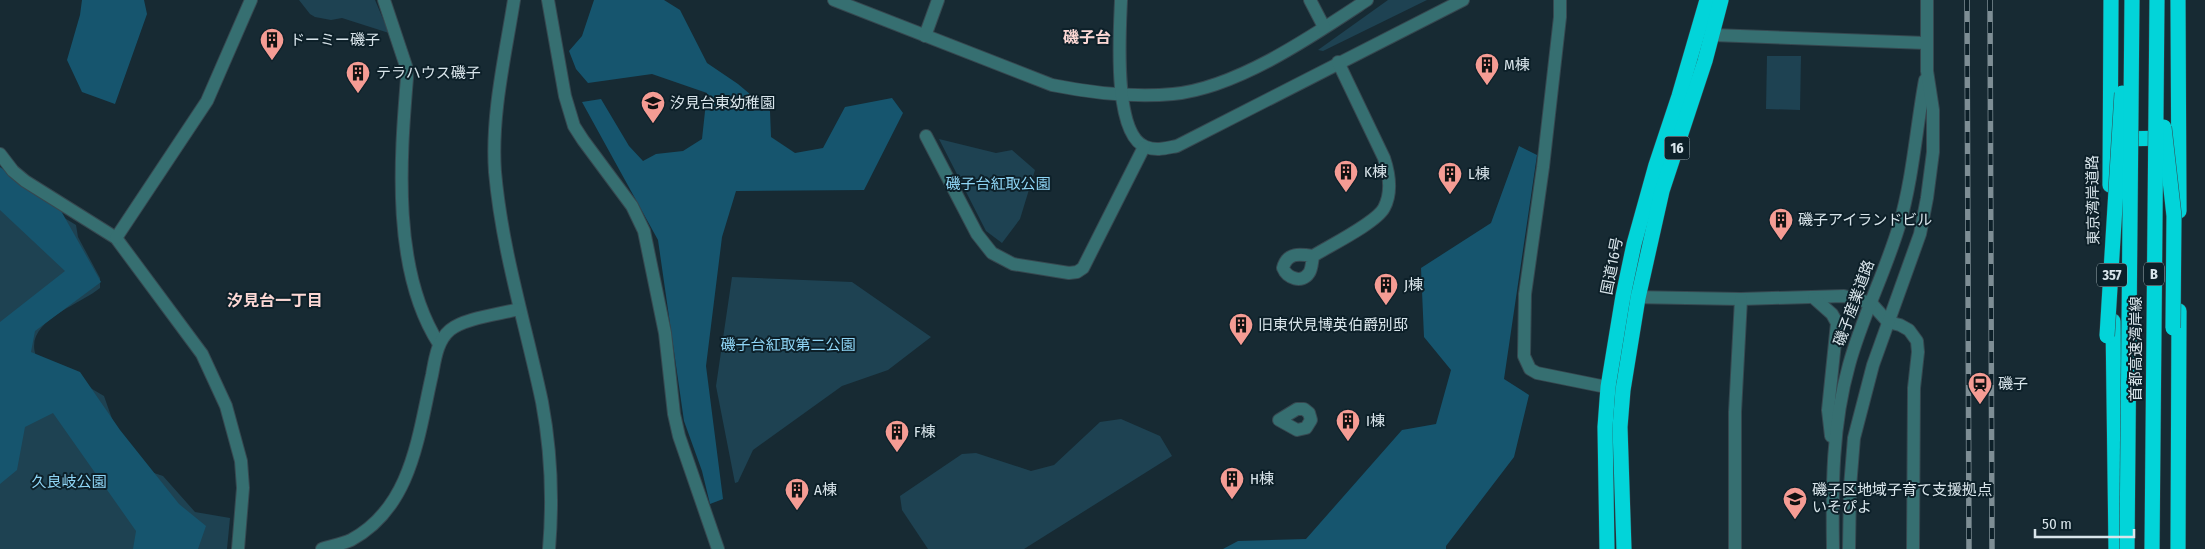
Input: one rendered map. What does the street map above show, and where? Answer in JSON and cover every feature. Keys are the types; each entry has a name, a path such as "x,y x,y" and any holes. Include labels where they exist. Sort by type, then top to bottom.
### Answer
{"highway":[{"name":"国道16号","path":"1607,549 1604,427 1616,388 1631,297 1634,244 1651,182 1695,45 1706,0"},
{"name":"国道16号","path":"1631,297 1662,191 1713,35 1721,0"},
{"name":"東京湾岸道路","path":"2111,0 2110,139 2116,549"},
{"path":"2106,549 2107,336 2126,0"},
{"name":"首都高速湾岸線","path":"2126,549 2132,0"},
{"name":"首都高速湾岸線","path":"2152,549 2157,0"},
{"path":"2177,549 2179,533 2178,0"},
{"path":"2157,69 2174,216 2170,549"},
{"path":"2110,139 2179,138"},
{"name":"国道16号","path":"1616,388 1620,427 1624,549"}],"street":[{"path":"116,238 207,101 251,0"},
{"path":"384,0 406,66 407,78 401,151 402,194 411,274 422,309 439,344"},
{"path":"514,0 495,118 495,172 503,230 519,309 542,404 548,445 551,502 549,549"},
{"path":"548,0 566,96 574,126 632,206 644,231 665,333 678,436 718,549"},
{"path":"834,0 1052,85 1121,95 1174,94 1211,86 1257,67 1367,0"},
{"path":"925,36 938,0"},
{"path":"1121,0 1120,82 1121,95 1129,126 1144,147 1160,150 1176,146 1463,0"},
{"path":"1310,0 1324,27"},
{"path":"1560,0 1560,17 1545,148 1525,294 1524,356 1530,369 1537,373 1616,388"},
{"name":"磯子産業道路","path":"1849,549 1850,487 1854,438 1863,400 1888,322 1920,234 1927,198 1933,152 1933,110 1927,70 1927,0"},
{"path":"1713,35 1926,43"},
{"path":"1313,256 1376,217 1385,207 1389,189 1388,172 1384,158 1338,62"},
{"name":"磯子産業道路","path":"1833,549 1833,457 1841,397 1857,336 1871,304 1898,227 1909,187 1927,70"},
{"path":"926,136 977,234 992,253 1013,264 1069,273 1077,272 1083,268 1144,147"},
{"path":"0,154 13,171 25,181 116,238 191,337 214,379 226,406 241,461 243,488 238,549"},
{"path":"1631,297 1741,299 1844,296 1871,304 1888,322 1904,328 1917,341 1918,352 1914,388 1913,549"},
{"path":"1814,298 1832,314 1837,323 1828,410 1833,457"},
{"path":"1735,549 1735,412 1741,299"},
{"path":"322,549 350,540 378,520 395,500 405,483 412,465 439,344 445,335 457,326 519,309"}],"green space":[{"path":"299,0 375,0 389,33 342,18 331,20 315,17 310,14"},
{"path":"1388,0 1427,0 1323,51 1318,50"},
{"path":"1767,56 1801,56 1800,110 1766,109"},
{"name":"磯子台紅取公園","path":"939,139 996,153 1012,150 1035,170 1020,219 1002,243 986,231"},
{"name":"久良岐公園","path":"0,170 43,205 76,225 78,237 100,278 100,288 56,315 45,324 38,333 34,344 36,356 104,396 117,433 145,470 163,476 195,512 230,518 227,549 0,549"},
{"name":"磯子台紅取第二公園","path":"732,277 852,282 931,337 888,370 842,386 753,450 738,482 735,483 716,386"},
{"path":"1121,419 1160,436 1172,456 1024,549 928,549 902,510 900,496 962,454 976,453 1031,471 1054,465 1100,422"}],"shaded area":[{"path":"82,0 144,0 147,14 115,104 82,92 67,60 80,15"},
{"path":"594,0 664,0 680,10 707,63 738,84 770,111 771,137 795,153 823,148 845,107 892,98 903,113 864,190 736,191 722,237 706,366 723,499 710,504 702,471 684,421 658,240 582,102 601,99 629,146 643,161 656,154 683,151 702,139 707,93 652,74 588,83 576,69 569,51 582,36"},
{"path":"1519,146 1537,155 1504,379 1529,395 1514,457 1446,546 1446,549 1223,549 1238,541 1306,539 1402,430 1436,424 1451,370 1424,337 1421,268 1491,223"},
{"path":"0,167 60,209 101,282 35,331 31,352 80,372 120,430 179,504 206,526 198,549 133,549 136,531 53,413 25,427 17,470 0,484 0,322 65,271 0,210"}],"railway":[{"path":"1967,0 1969,549"},
{"path":"1990,0 1992,549"}],"place":[{"name":"ドーミー磯子","path":"272,61"},
{"name":"M棟","path":"1487,86"},
{"name":"テラハウス磯子","path":"358,94"},
{"name":"汐見台東幼稚園","path":"653,124"},
{"name":"K棟","path":"1346,193"},
{"name":"L棟","path":"1450,195"},
{"name":"磯子アイランドビル","path":"1781,241"},
{"name":"J棟","path":"1386,306"},
{"name":"旧東伏見博英伯爵別邸","path":"1241,346"},
{"name":"磯子","path":"1980,405"},
{"name":"I棟","path":"1348,442"},
{"name":"F棟","path":"897,453"},
{"name":"H棟","path":"1232,500"},
{"name":"A棟","path":"797,511"},
{"name":"磯子区地域子育て支援拠点 いそぴよ","path":"1795,520"}],"district":[{"name":"磯子台","path":"1087,37"},
{"name":"汐見台一丁目","path":"275,300"}]}
